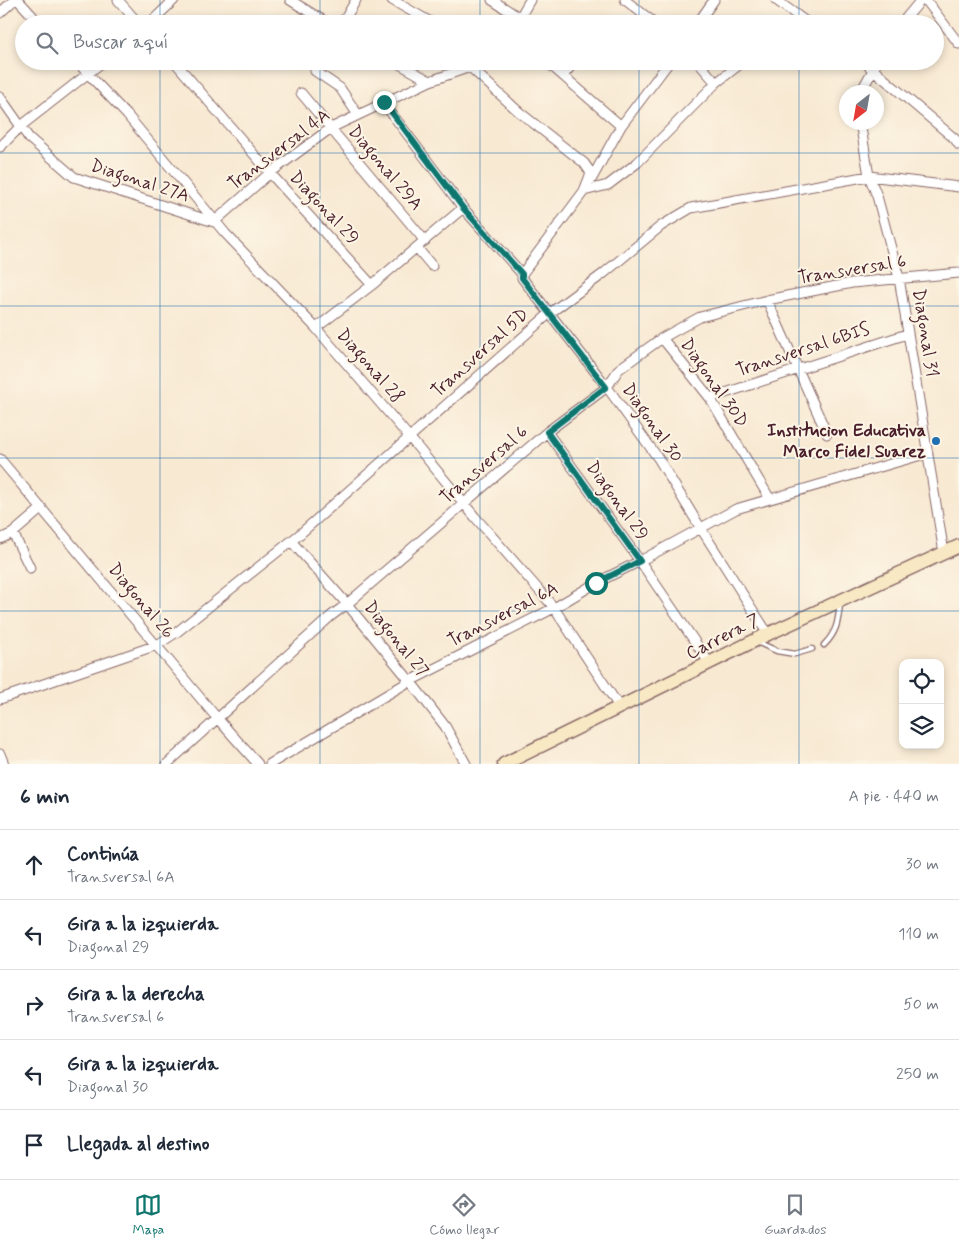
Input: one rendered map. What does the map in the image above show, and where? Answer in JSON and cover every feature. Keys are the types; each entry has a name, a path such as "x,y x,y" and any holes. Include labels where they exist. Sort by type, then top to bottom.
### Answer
{"main road":[{"name":"Carrera 7","path":"504,764 768,634 959,546"}],"street":[{"path":"0,12 14,0"},
{"path":"18,0 32,15"},
{"path":"118,0 132,15"},
{"path":"158,15 174,0"},
{"path":"290,0 314,15"},
{"path":"347,15 356,0"},
{"path":"392,0 418,15"},
{"path":"492,0 511,15"},
{"path":"521,15 530,0"},
{"path":"625,0 644,15"},
{"path":"703,15 714,0"},
{"path":"776,0 793,15"},
{"path":"909,15 922,0"},
{"path":"926,0 937,15"},
{"path":"944,24 959,44"},
{"name":"Diagonal 28","path":"84,70 127,115 214,222 316,328 554,608 620,708"},
{"path":"0,147 20,126 93,70"},
{"name":"Diagonal 29","path":"182,70 270,173 372,285"},
{"path":"316,70 340,88 358,115"},
{"path":"410,70 430,81"},
{"name":"Transversal 4A","path":"214,222 270,173 331,128 456,70"},
{"path":"480,70 518,111 584,163 591,173 584,191"},
{"path":"556,70 621,126"},
{"path":"563,76 568,70"},
{"path":"522,274 584,191 621,126 663,70"},
{"path":"705,70 716,83"},
{"path":"584,191 608,185 637,163 716,83 733,70"},
{"path":"865,85 873,70"},
{"path":"881,70 958,141"},
{"name":"Diagonal 29A","path":"301,92 425,241"},
{"name":"Diagonal 27A","path":"0,97 30,138 74,177 214,222"},
{"name":"Diagonal 30","path":"384,102 463,208 522,274 522,278 658,458 768,634"},
{"name":"Diagonal 31","path":"861,130 869,176 877,196 899,278 944,553"},
{"name":"Transversal 5D","path":"0,699 157,644 177,632 291,541 550,313 603,274 661,226 691,208 869,176 959,187"},
{"path":"316,328 372,285 463,208"},
{"path":"417,248 432,266"},
{"name":"Transversal 6","path":"167,764 331,616 547,432 606,387 620,369 662,338 700,317 767,300 852,283 959,273"},
{"path":"767,300 827,434"},
{"name":"Transversal 6BIS","path":"710,398 907,334"},
{"name":"Diagonal 30D","path":"662,338 710,398 770,499"},
{"name":"Diagonal 29","path":"547,432 640,561 710,664"},
{"name":"Transversal 6A","path":"270,764 410,681 554,608 596,583 736,509 928,453"},
{"name":"Diagonal 26","path":"0,459 157,644 217,718 258,764"},
{"path":"0,540 13,533 42,508"},
{"path":"13,533 30,568"},
{"name":"Diagonal 27","path":"291,541 347,604 410,681 445,726 466,764"},
{"path":"0,754 4,764"}],"lane":[{"path":"824,645 833,636 838,621 840,600"},
{"path":"754,641 777,651 795,654 812,649"}],"place":[{"name":"Institucion Educativa Marco Fidel Suarez","path":"936,441"}],"route":[{"path":"384,102 463,208 522,274 522,278 606,387 547,432 640,561 596,583"}]}
